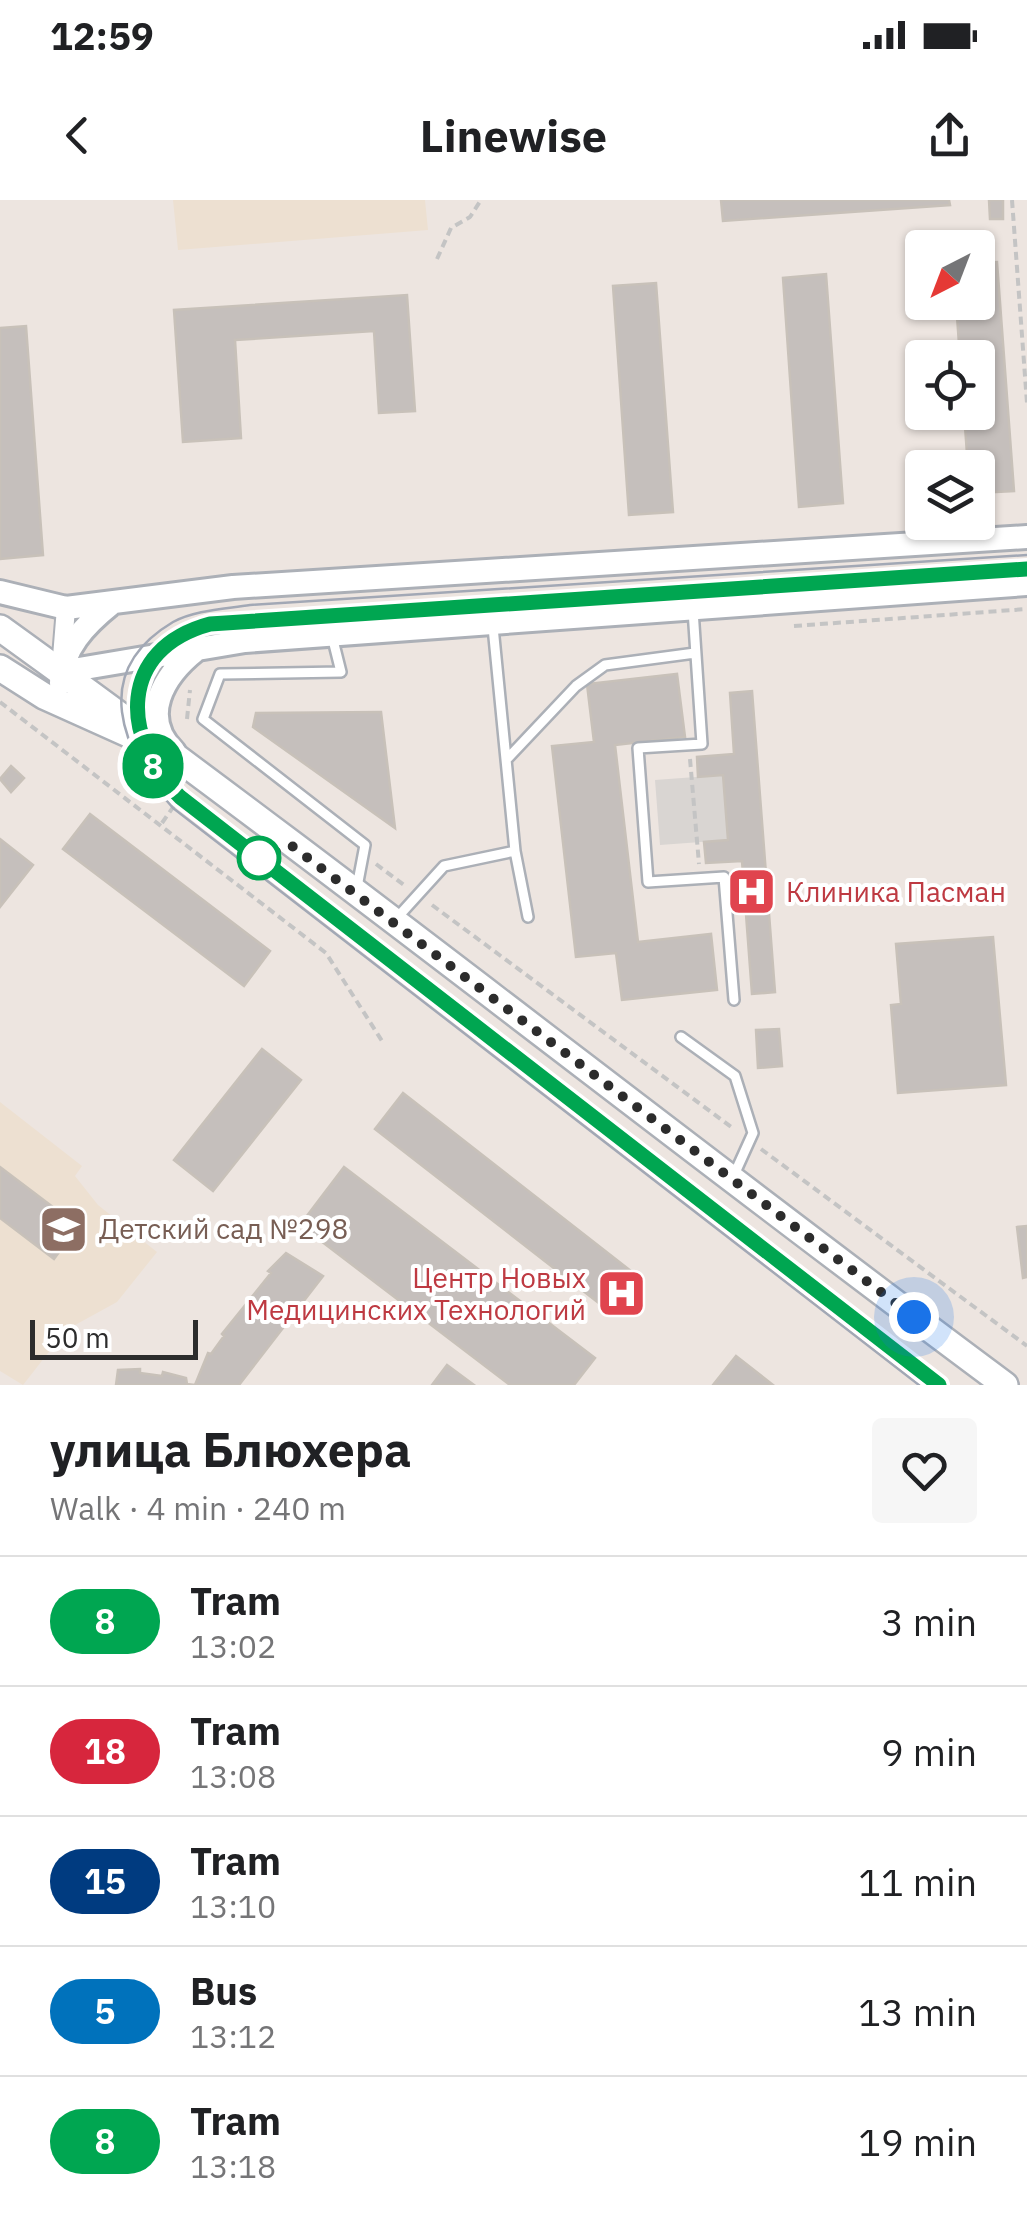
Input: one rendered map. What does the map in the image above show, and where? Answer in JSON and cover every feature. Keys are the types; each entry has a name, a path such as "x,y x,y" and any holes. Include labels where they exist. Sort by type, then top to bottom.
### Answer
{"main road":[{"path":"0,628 1005,1385"},
{"path":"0,656 28,670 61,672"},
{"path":"0,668 44,696 124,730 191,769"}],"street":[{"path":"0,592 66,608 233,587 1027,537"},
{"path":"61,672 200,647 331,634 1027,584"},
{"path":"44,696 61,672 82,628 114,602"},
{"path":"66,608 61,672 64,695 83,715"},
{"path":"191,769 156,727 157,700 178,665 200,647"}],"lane":[{"path":"693,608 702,744 638,748 648,882 724,877 734,1000"},
{"path":"492,620 516,852 528,917"},
{"path":"331,634 341,672 220,674 203,720 365,845 356,894"},
{"path":"506,760 576,686 605,665 695,653"},
{"path":"394,922 444,866 516,852"},
{"path":"680,1038 735,1076 754,1133 731,1182"}],"path":[{"path":"437,260 450,228 470,217 481,200"},
{"path":"1012,200 1027,403"},
{"path":"0,702 326,953 382,1041"},
{"path":"692,778 701,878"},
{"path":"162,823 180,797"},
{"path":"363,855 1027,1346"}],"shaded area":[{"path":"173,200 425,200 428,230 178,250"},
{"path":"723,775 728,840 660,845 655,780"},
{"name":"Детский сад №298","path":"0,1102 82,1166 75,1176 98,1205 157,1252 117,1302 66,1330 23,1385 0,1371"}],"building":[{"path":"721,200 949,200 950,205 723,221"},
{"path":"989,200 1003,200 1003,219 990,219"},
{"path":"995,262 1014,491 995,492 995,450 967,450 965,430 995,430 995,340 959,340 957,320 995,320"},
{"path":"826,274 843,503 799,507 783,278"},
{"path":"656,283 673,512 629,515 613,286"},
{"path":"407,295 415,411 379,413 374,331 235,340 241,438 183,442 174,310"},
{"path":"26,326 43,555 0,559 0,328"},
{"path":"677,674 685,737 615,745 638,942 711,934 717,990 622,1000 616,953 576,957 552,746 594,742 587,684"},
{"path":"752,691 775,992 752,994 742,861 706,863 704,842 728,840 723,775 698,777 697,757 734,754 730,693"},
{"path":"381,712 395,828 253,727 256,713"},
{"path":"11,766 24,778 11,792 0,779"},
{"path":"90,814 270,951 244,986 63,849"},
{"path":"0,839 33,865 0,907"},
{"path":"993,937 1006,1085 898,1093 891,1005 901,1004 896,944"},
{"path":"779,1029 782,1066 758,1068 756,1030"},
{"path":"262,1049 301,1080 213,1191 174,1160"},
{"path":"403,1093 636,1275 609,1311 375,1129"},
{"path":"0,1167 78,1226 54,1259 0,1218"},
{"path":"344,1167 595,1358 574,1385 510,1385 300,1225"},
{"path":"1027,1226 1027,1277 1023,1278 1017,1227"},
{"path":"286,1253 323,1276 239,1385 195,1385 208,1353 271,1273 268,1271"},
{"path":"736,1356 773,1385 713,1385"},
{"path":"447,1365 474,1385 432,1385"},
{"path":"140,1369 140,1373 162,1376 163,1372 186,1378 187,1384 195,1385 116,1385 118,1370"}],"tram line":[{"path":"919,1385 173,808 139,762 128,737 122,688 130,664 147,642 173,622 220,609 1027,555"},
{"name":"8","path":"939,1385 180,797 145,754 138,726 138,693 145,671 178,633 210,624 1027,569"},
{"path":"152,764 141,738 137,710 142,682 155,656"}],"place":[{"name":"Клиника Пасман","path":"751,892"},
{"name":"Детский сад №298","path":"64,1229"},
{"name":"Центр Новых Медицинских Технологий","path":"621,1294"}],"route":[{"path":"259,858 292,846 914,1317"}]}
